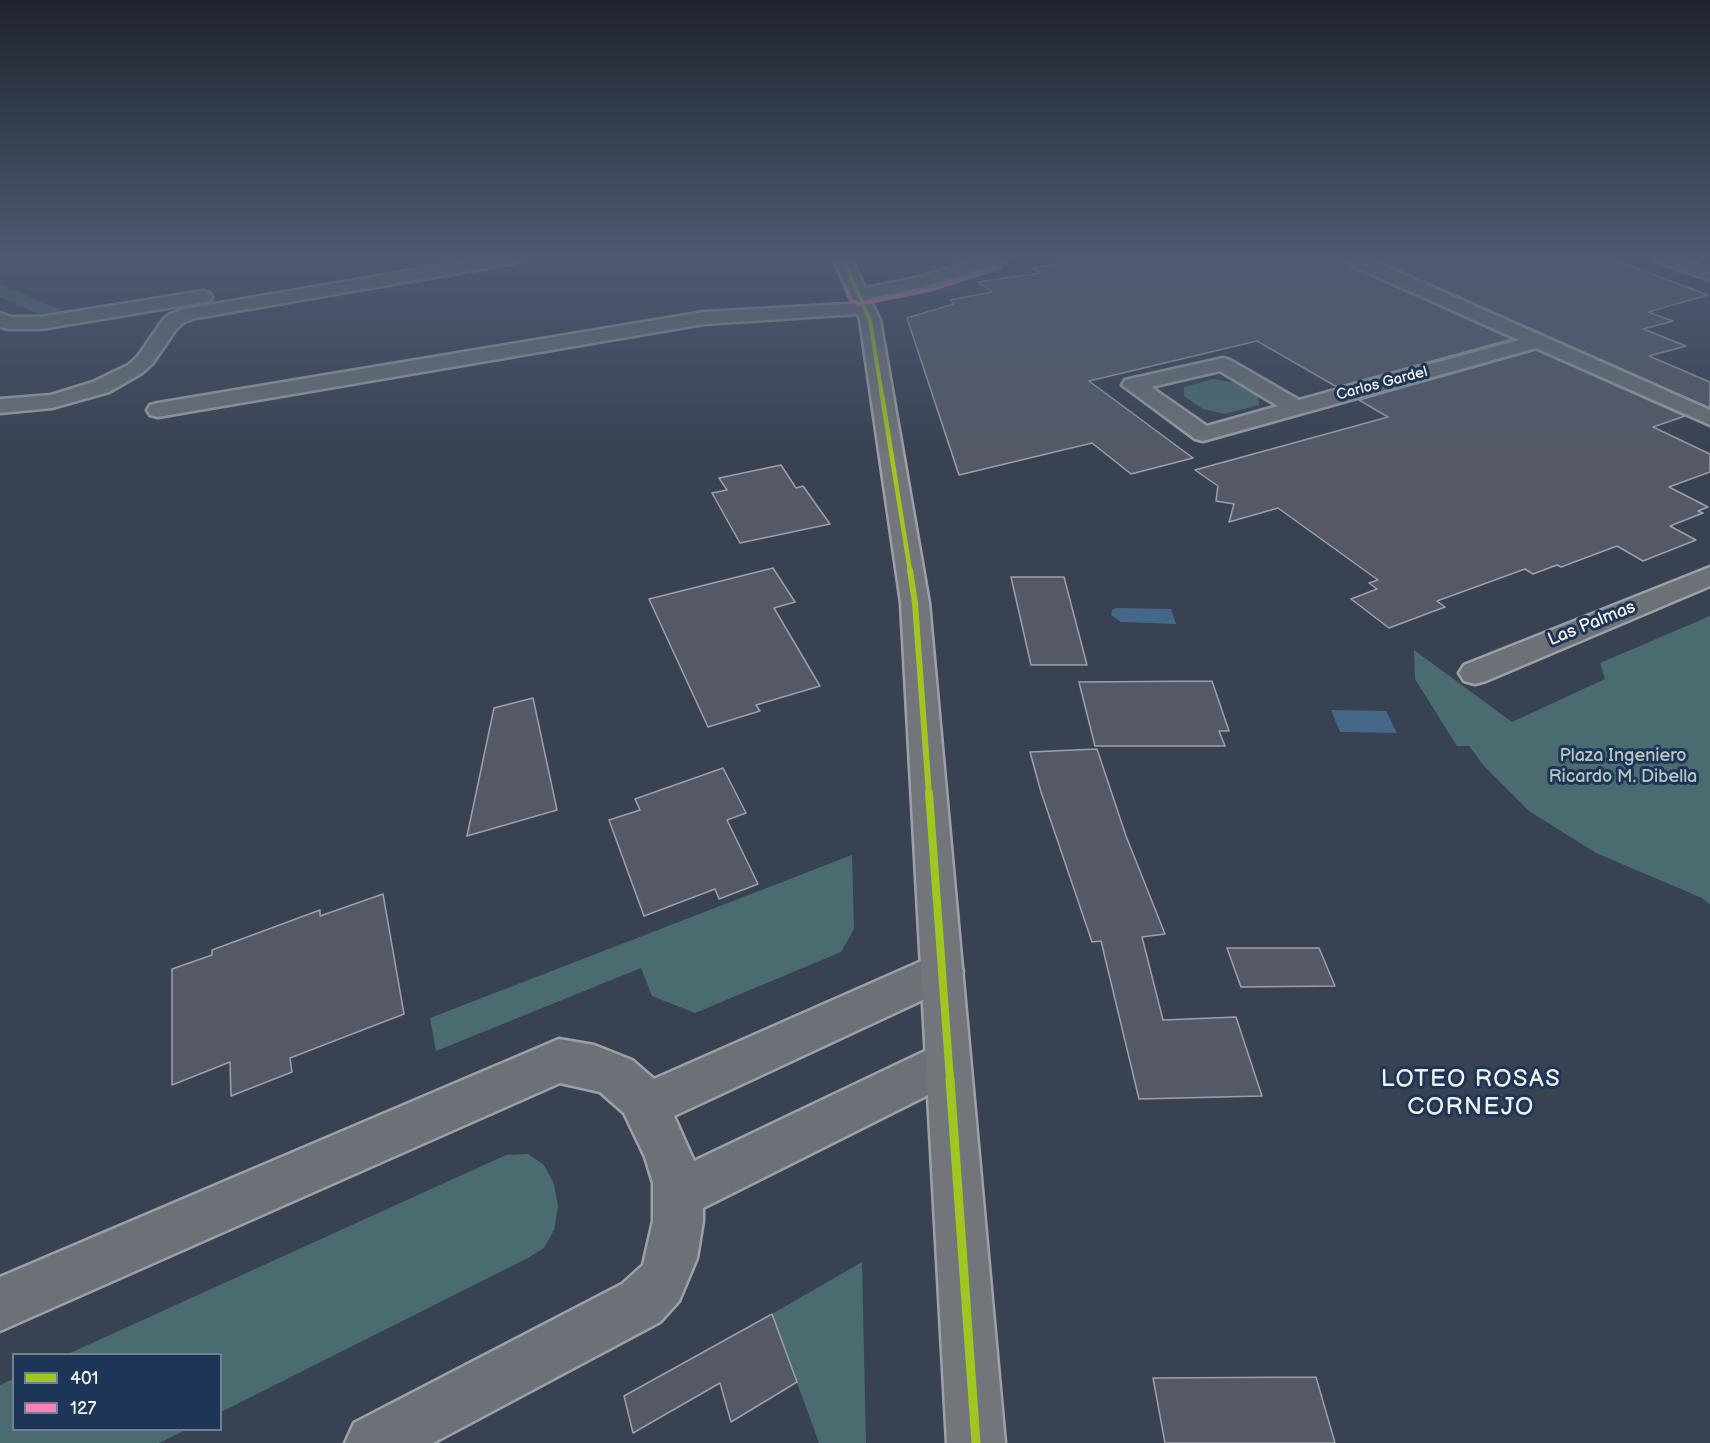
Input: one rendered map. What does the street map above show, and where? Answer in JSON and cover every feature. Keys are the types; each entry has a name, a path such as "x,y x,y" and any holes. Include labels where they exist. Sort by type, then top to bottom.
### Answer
{"main road":[{"path":"871,325 915,603 976,1443"}],"street":[{"path":"0,406 52,402 101,387 135,369 146,360 169,325"},
{"path":"158,410 660,325"},
{"path":"1503,325 1710,418"},
{"name":"Carlos Gardel","path":"1296,408 1223,364 1133,386 1203,434 1538,341"},
{"name":"Las Palmas","path":"1474,673 1710,576"},
{"path":"645,1106 942,971"},
{"path":"0,1304 559,1061 594,1067 616,1077 640,1096 667,1152 677,1183 678,1221 671,1258 660,1284 641,1303 374,1443"},
{"path":"677,1195 948,1062"}],"green space":[{"path":"1214,379 1237,383 1258,396 1259,405 1225,414 1203,409 1184,396 1184,387"},
{"name":"Plaza Ingeniero Ricardo M. Dibella","path":"1710,616 1710,905 1702,898 1596,853 1529,811 1484,766 1469,746 1457,746 1415,679 1414,650 1512,722 1605,679 1600,663"},
{"path":"852,855 854,929 841,952 695,1013 652,996 641,968 436,1051 430,1018"},
{"path":"528,1154 544,1165 554,1184 558,1207 554,1230 544,1248 222,1411 222,1353 70,1353 506,1155"},
{"path":"862,1262 866,1443 819,1443 772,1314"},
{"path":"12,1379 12,1431 184,1431 159,1443 0,1443 0,1385"}],"water":[{"path":"1117,608 1171,609 1176,624 1121,622 1111,615 1112,610"},
{"path":"1331,710 1386,711 1397,733 1340,732"}],"building":[{"path":"909,325 1481,325 1512,339 1337,387 1257,341 1089,381 1193,458 1131,474 1092,443 959,475"},
{"path":"1524,325 1657,325 1643,329 1686,346 1649,356 1710,382 1710,408"},
{"path":"1536,350 1685,416 1653,427 1710,454 1710,472 1669,487 1708,507 1698,511 1703,513 1670,526 1696,540 1643,561 1617,546 1561,567 1557,565 1533,574 1525,569 1437,601 1445,607 1389,628 1351,599 1377,589 1369,583 1378,580 1278,508 1229,522 1234,504 1216,501 1218,486 1195,470 1388,417 1359,400"},
{"path":"781,465 796,488 803,486 830,524 740,543 712,493 727,490 719,478"},
{"path":"773,568 795,602 774,608 820,686 756,705 760,711 708,727 649,599"},
{"path":"1011,577 1064,577 1087,665 1031,665"},
{"path":"1212,681 1229,731 1219,731 1225,746 1095,746 1079,682"},
{"path":"533,698 557,810 467,836 494,708"},
{"path":"1097,749 1126,836 1165,934 1142,937 1163,1020 1236,1017 1262,1096 1139,1099 1101,941 1092,942 1041,792 1030,752"},
{"path":"723,768 746,813 727,820 758,884 719,899 715,889 644,916 609,820 640,810 635,799"},
{"path":"383,894 404,1014 290,1058 292,1072 231,1096 230,1062 172,1085 172,969 212,955 212,950 320,910 320,916"},
{"path":"1227,948 1319,948 1335,986 1241,987"},
{"path":"772,1314 797,1382 731,1422 720,1383 633,1433 624,1396"},
{"path":"1316,1377 1335,1443 1165,1443 1153,1378"}],"transit line":[{"name":"401","path":"871,325 915,603 976,1443"}],"district":[{"name":"LOTEO ROSAS CORNEJO","path":"1471,1094"}]}
